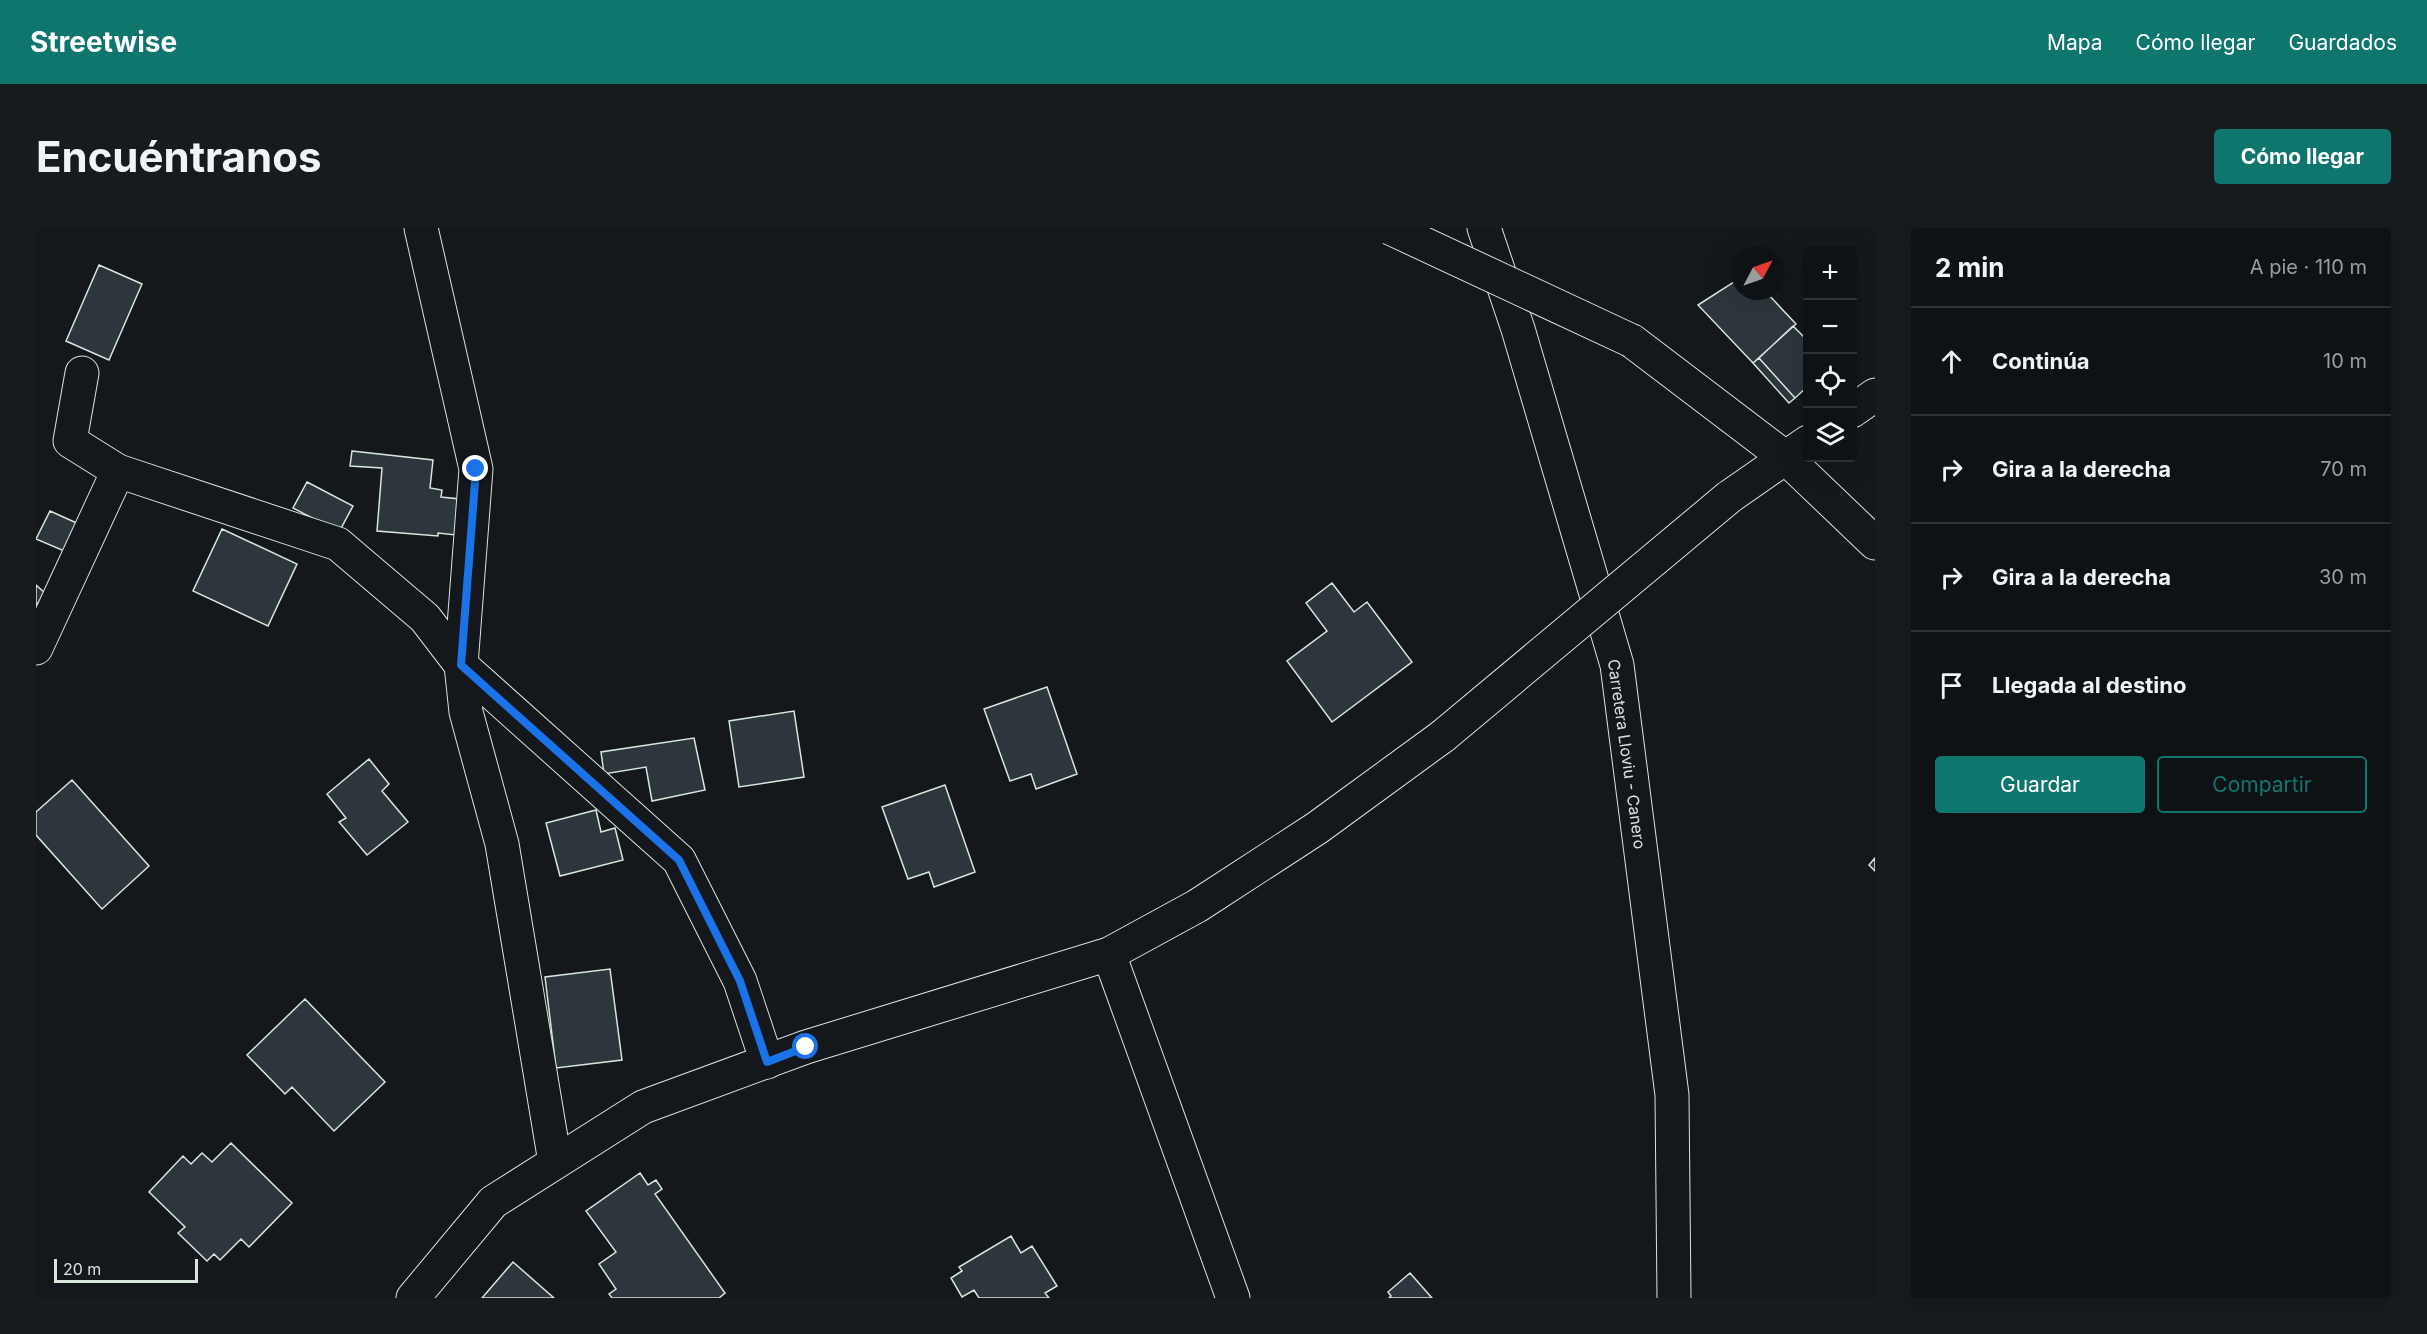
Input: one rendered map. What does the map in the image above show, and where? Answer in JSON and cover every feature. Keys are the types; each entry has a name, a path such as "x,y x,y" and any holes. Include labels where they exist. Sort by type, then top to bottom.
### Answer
{"main road":[{"path":"421,228 476,469 461,665 466,712 502,844 520,940 555,1162"},
{"path":"1390,228 1632,341 1797,450 1875,543"},
{"name":"Carretera Lloviu - Canero","path":"1484,228 1518,329 1617,665 1672,1095 1674,1298"},
{"path":"82,373 70,441 118,471 338,544 425,618 461,665 679,860 740,981 767,1062"},
{"path":"1856,408 1875,395"},
{"path":"413,1298 493,1202 643,1107 767,1062 1109,954 1197,906 1317,828 1443,736 1729,497 1797,450"},
{"path":"36,648 118,471"},
{"path":"1109,954 1233,1298"}],"building":[{"path":"99,265 142,284 109,360 66,341"},
{"path":"1731,284 1731,300 1773,300 1796,324 1753,363 1698,305"},
{"path":"1793,326 1803,336 1803,391 1795,398 1759,358"},
{"path":"1759,358 1795,398 1789,403 1753,363"},
{"path":"352,451 433,460 430,488 442,490 441,497 460,499 456,535 438,533 438,536 377,531 382,468 350,466"},
{"path":"307,482 353,506 339,532 293,508"},
{"path":"50,511 81,525 69,553 36,539"},
{"path":"222,529 297,564 268,626 193,591"},
{"path":"1332,583 1354,612 1367,602 1412,662 1332,722 1287,661 1327,631 1306,603"},
{"path":"36,585 46,594 36,605"},
{"path":"1047,687 1077,774 1036,789 1031,774 1010,781 984,709"},
{"path":"794,711 804,777 739,787 729,721"},
{"path":"694,738 705,790 652,801 646,767 604,774 601,752"},
{"path":"369,759 389,784 382,791 408,822 367,855 339,822 346,818 327,794"},
{"path":"72,780 149,866 102,909 36,835 36,812"},
{"path":"945,785 975,872 934,887 929,872 908,879 882,807"},
{"path":"596,810 601,832 615,828 623,860 560,876 546,823"},
{"path":"1875,858 1875,871 1869,865"},
{"path":"610,969 622,1060 556,1068 545,977"},
{"path":"305,999 385,1082 334,1131 292,1087 285,1094 247,1055"},
{"path":"231,1143 292,1203 249,1247 241,1239 220,1260 214,1254 207,1261 178,1233 185,1227 149,1192 183,1156 191,1164 202,1153 212,1162"},
{"path":"640,1173 648,1185 656,1180 662,1189 655,1194 725,1293 719,1298 612,1298 609,1294 616,1289 599,1264 616,1252 586,1211"},
{"path":"1011,1236 1021,1253 1032,1246 1057,1286 1045,1293 1049,1298 979,1298 974,1290 962,1297 951,1278 962,1271 959,1267"},
{"path":"513,1262 554,1298 482,1298"},
{"path":"1410,1273 1432,1298 1389,1298 1391,1296 1388,1292"}],"route":[{"path":"476,469 461,665 679,860 740,981 767,1062 806,1047"}]}
